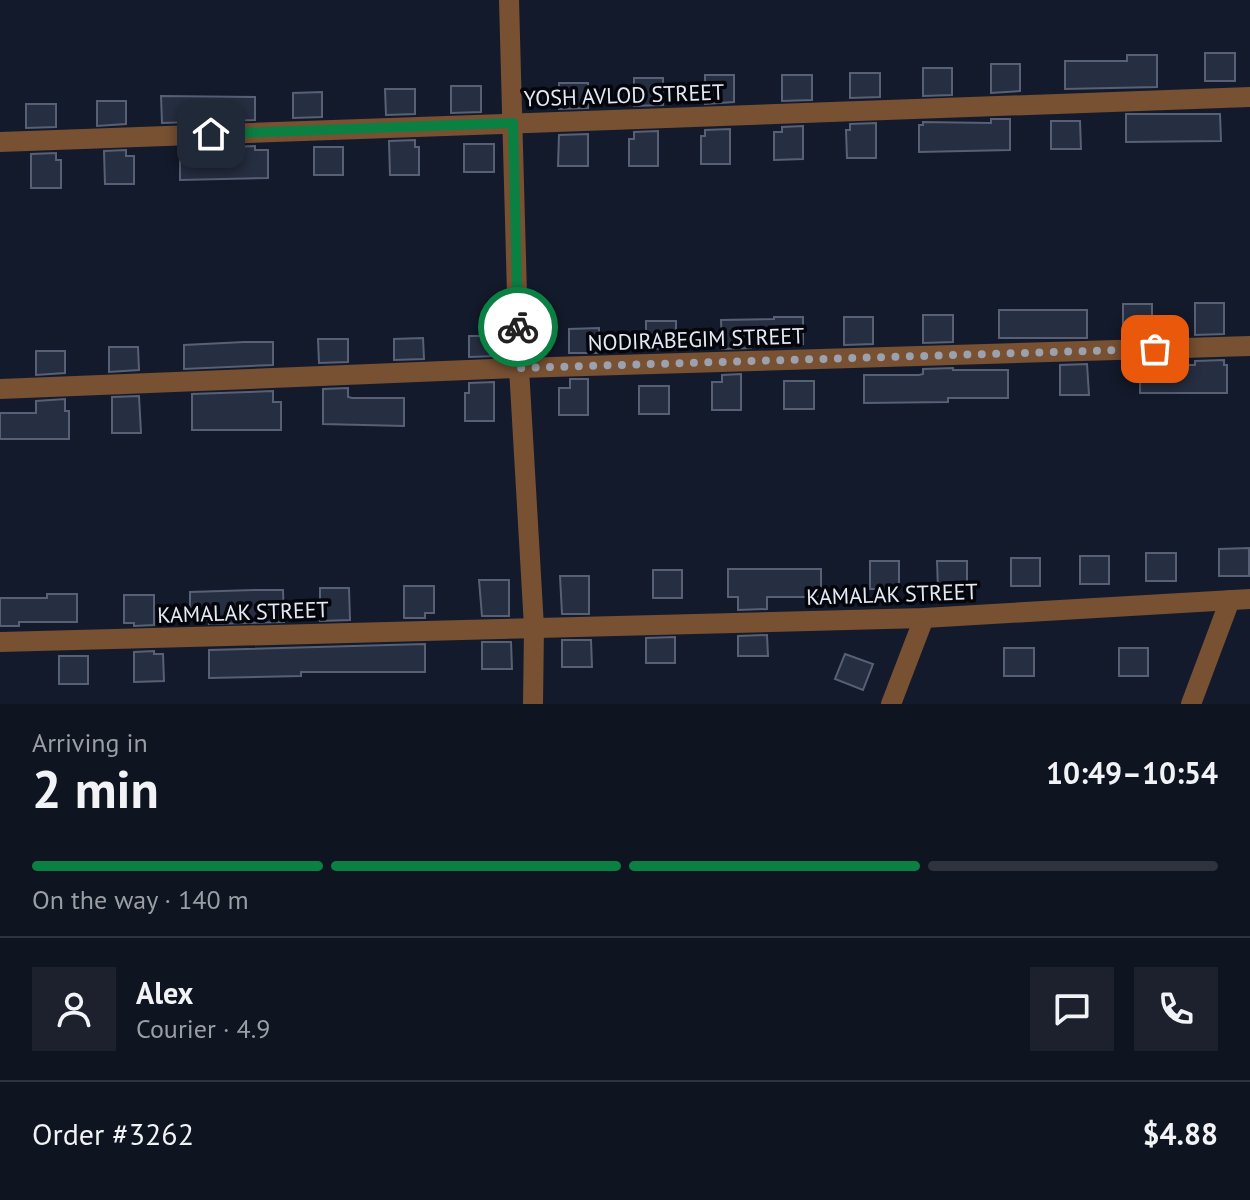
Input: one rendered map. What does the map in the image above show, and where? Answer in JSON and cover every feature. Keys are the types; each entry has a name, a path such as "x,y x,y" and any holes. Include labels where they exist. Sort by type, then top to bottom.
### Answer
{"street":[{"path":"509,0 519,368 534,627 533,704"},
{"name":"YOSH AVLOD STREET","path":"0,142 1250,97"},
{"name":"NODIRABEGIM STREET","path":"0,389 519,368 1250,346"},
{"path":"1191,704 1240,600"},
{"name":"KAMALAK STREET","path":"0,642 924,618 1240,600"},
{"path":"891,704 924,618"}],"building":[{"path":"1205,53 1235,53 1235,81 1205,81"},
{"path":"1127,55 1157,55 1157,87 1065,89 1065,61 1127,61"},
{"path":"991,64 1020,64 1020,91 991,93"},
{"path":"923,68 952,68 952,95 923,96"},
{"path":"850,73 880,73 880,97 850,98"},
{"path":"705,75 734,75 734,102 705,104"},
{"path":"782,75 812,75 812,100 782,101"},
{"path":"634,78 663,78 663,105 634,106"},
{"path":"559,83 588,83 588,108 559,109"},
{"path":"451,86 481,86 481,112 451,113"},
{"path":"385,89 415,89 415,114 386,115"},
{"path":"322,92 322,117 293,118 293,93"},
{"path":"161,96 255,97 255,120 162,123"},
{"path":"97,101 126,101 126,124 97,126"},
{"path":"26,104 56,104 56,127 26,128"},
{"path":"1126,114 1220,114 1221,141 1126,142"},
{"path":"991,119 1010,119 1010,150 919,152 919,125 923,122 991,123"},
{"path":"1051,121 1080,121 1081,149 1051,149"},
{"path":"876,123 876,158 847,158 846,130 850,130 850,124"},
{"path":"803,126 803,159 774,160 774,132 782,132 782,127"},
{"path":"730,129 730,164 701,164 701,136 705,136 705,130"},
{"path":"658,131 658,166 629,166 629,139 634,139 634,132"},
{"path":"588,134 588,166 558,166 559,135"},
{"path":"415,140 415,147 419,147 419,175 390,175 389,141"},
{"path":"464,144 494,144 494,172 464,172"},
{"path":"255,146 255,150 268,150 268,178 180,180 180,149"},
{"path":"314,147 343,147 343,175 314,175"},
{"path":"126,150 126,156 134,156 134,184 105,184 104,151"},
{"path":"56,153 56,160 61,160 61,188 31,188 31,154"},
{"path":"1195,303 1224,303 1224,334 1195,335"},
{"path":"1123,304 1152,304 1152,332 1123,332"},
{"path":"999,310 1087,310 1087,338 999,338"},
{"path":"923,315 953,315 953,342 923,343"},
{"path":"803,317 803,344 722,349 721,320"},
{"path":"844,317 873,317 873,344 844,345"},
{"path":"646,321 676,321 676,349 646,349"},
{"path":"599,328 599,353 569,353 569,329"},
{"path":"469,336 498,336 498,356 469,357"},
{"path":"423,338 424,359 394,360 394,339"},
{"path":"318,339 348,339 348,362 319,363"},
{"path":"273,342 273,365 184,369 184,345"},
{"path":"109,347 138,347 139,370 109,372"},
{"path":"36,351 65,351 65,373 36,375"},
{"path":"1224,360 1224,365 1227,365 1227,393 1140,393 1140,365 1195,365 1195,361"},
{"path":"1087,364 1089,395 1060,395 1060,365"},
{"path":"923,369 1008,370 1008,398 864,403 864,375 919,375 923,374"},
{"path":"741,374 741,410 712,410 712,382 722,382 722,375"},
{"path":"570,379 588,379 588,415 559,415 559,388 570,388"},
{"path":"784,381 814,381 814,409 784,409"},
{"path":"494,382 494,421 465,421 465,393 469,393 469,383"},
{"path":"639,386 669,386 669,414 639,414"},
{"path":"348,388 348,397 352,398 404,398 404,426 323,424 323,389"},
{"path":"273,391 273,402 281,402 281,430 192,430 192,394"},
{"path":"139,396 141,433 112,433 112,397"},
{"path":"65,399 65,411 69,411 69,439 0,439 0,413 36,413 36,401"},
{"path":"1249,548 1249,576 1219,576 1219,549"},
{"path":"1146,553 1176,553 1176,581 1146,581"},
{"path":"1080,556 1109,556 1109,584 1080,584"},
{"path":"1011,558 1040,558 1040,586 1011,586"},
{"path":"870,561 899,561 899,589 870,589"},
{"path":"937,561 967,561 967,589 938,589"},
{"path":"728,569 821,569 821,597 767,597 767,609 738,610 738,597 728,597"},
{"path":"653,570 682,570 682,598 653,598"},
{"path":"560,576 589,576 589,614 562,614"},
{"path":"479,580 509,580 509,616 482,616"},
{"path":"404,586 434,586 434,613 425,613 425,618 404,618"},
{"path":"320,588 349,588 350,620 320,621"},
{"path":"283,590 284,622 209,624 209,620 190,620 190,592"},
{"path":"47,594 77,594 77,622 19,622 19,626 0,626 0,598 47,598"},
{"path":"124,595 154,595 154,625 124,623"},
{"path":"767,635 768,656 738,656 738,636"},
{"path":"675,637 675,663 646,663 646,638"},
{"path":"562,640 591,640 592,667 562,667"},
{"path":"482,642 511,642 512,669 482,669"},
{"path":"425,644 425,672 301,672 301,676 209,678 209,650"},
{"path":"1004,648 1034,648 1034,676 1004,676"},
{"path":"1119,648 1148,648 1148,676 1119,676"},
{"path":"154,651 154,654 163,654 164,681 134,682 134,652"},
{"path":"845,654 873,664 863,690 835,679"},
{"path":"59,656 88,656 88,684 59,684"}],"way so far":[{"path":"518,327 519,368 1155,349"}],"route":[{"path":"211,134 513,123 518,327"}]}
